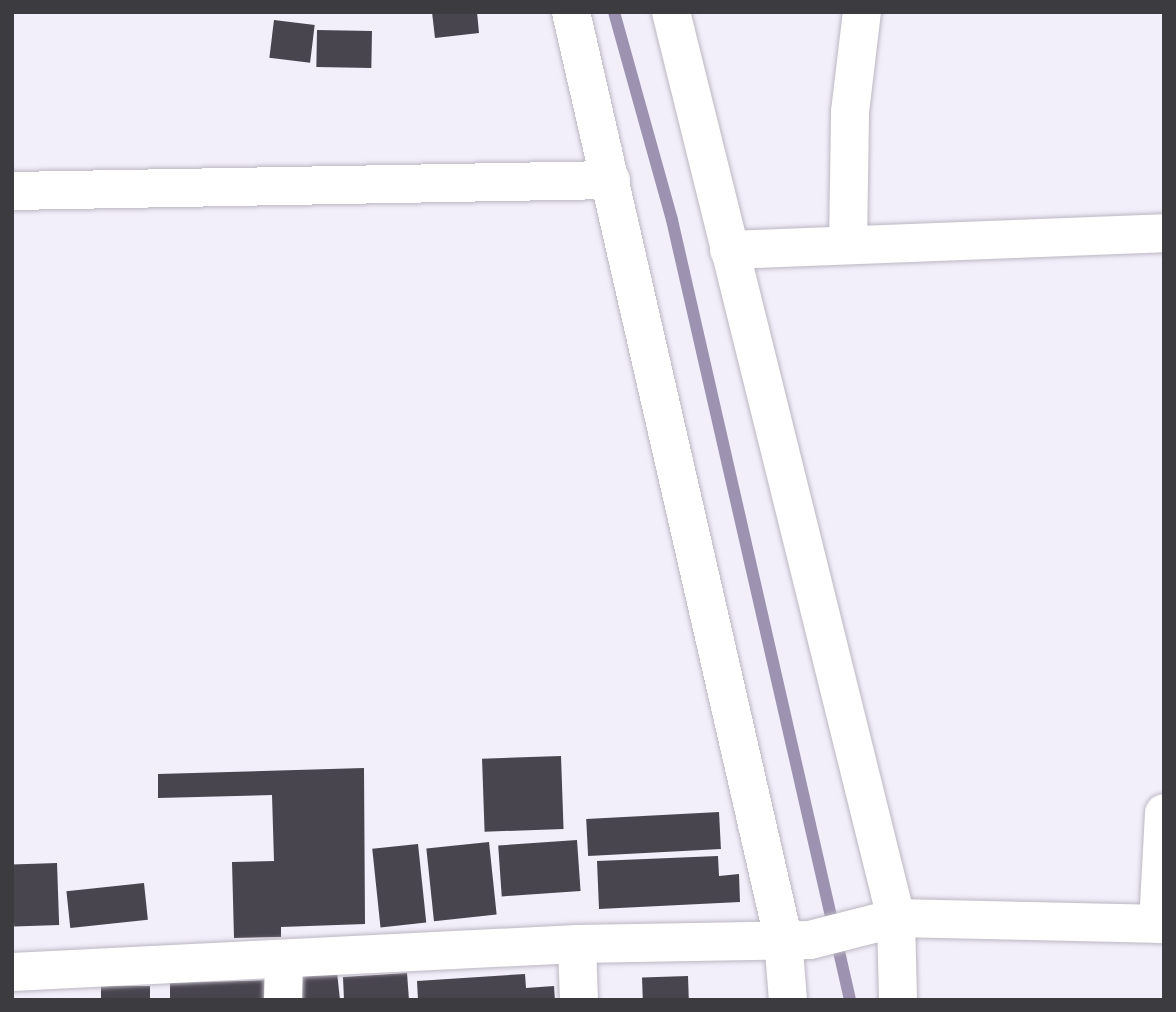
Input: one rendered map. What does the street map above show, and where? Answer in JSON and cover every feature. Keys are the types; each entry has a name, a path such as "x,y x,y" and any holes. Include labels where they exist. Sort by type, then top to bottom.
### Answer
{"street":[{"path":"571,12 797,939 788,1000"},
{"path":"671,12 729,250 898,1000"},
{"path":"848,244 850,112 862,12"},
{"path":"12,191 611,180"},
{"path":"729,250 1164,233"},
{"path":"12,972 577,944 797,939 880,921 1161,924 1164,813"},
{"path":"577,944 579,1000"},
{"path":"284,959 284,1000"}],"building":[{"path":"432,12 477,12 479,33 435,38"},
{"path":"274,20 315,25 310,63 269,58"},
{"path":"317,30 372,31 371,68 316,67"},
{"path":"561,756 564,829 485,832 482,759"},
{"path":"364,768 365,924 281,927 281,937 234,938 232,862 274,861 272,795 158,798 158,774"},
{"path":"719,812 721,849 588,856 586,819"},
{"path":"577,840 581,891 502,896 498,846"},
{"path":"489,842 497,915 434,921 426,849"},
{"path":"418,844 426,923 381,927 372,849"},
{"path":"718,856 719,876 739,874 740,902 599,909 597,861"},
{"path":"57,863 59,925 14,927 12,865"},
{"path":"144,883 148,920 70,928 66,891"},
{"path":"337,972 340,1000 292,1000 290,976"},
{"path":"407,973 409,1000 344,1000 343,977"},
{"path":"525,974 526,988 554,986 555,1000 418,1000 417,981"},
{"path":"688,976 689,1000 643,1000 642,978"},
{"path":"271,980 272,1000 170,1000 170,983"},
{"path":"101,986 150,986 150,1000 101,1000"}],"waterway":[{"path":"614,12 672,220 850,1000"}]}
